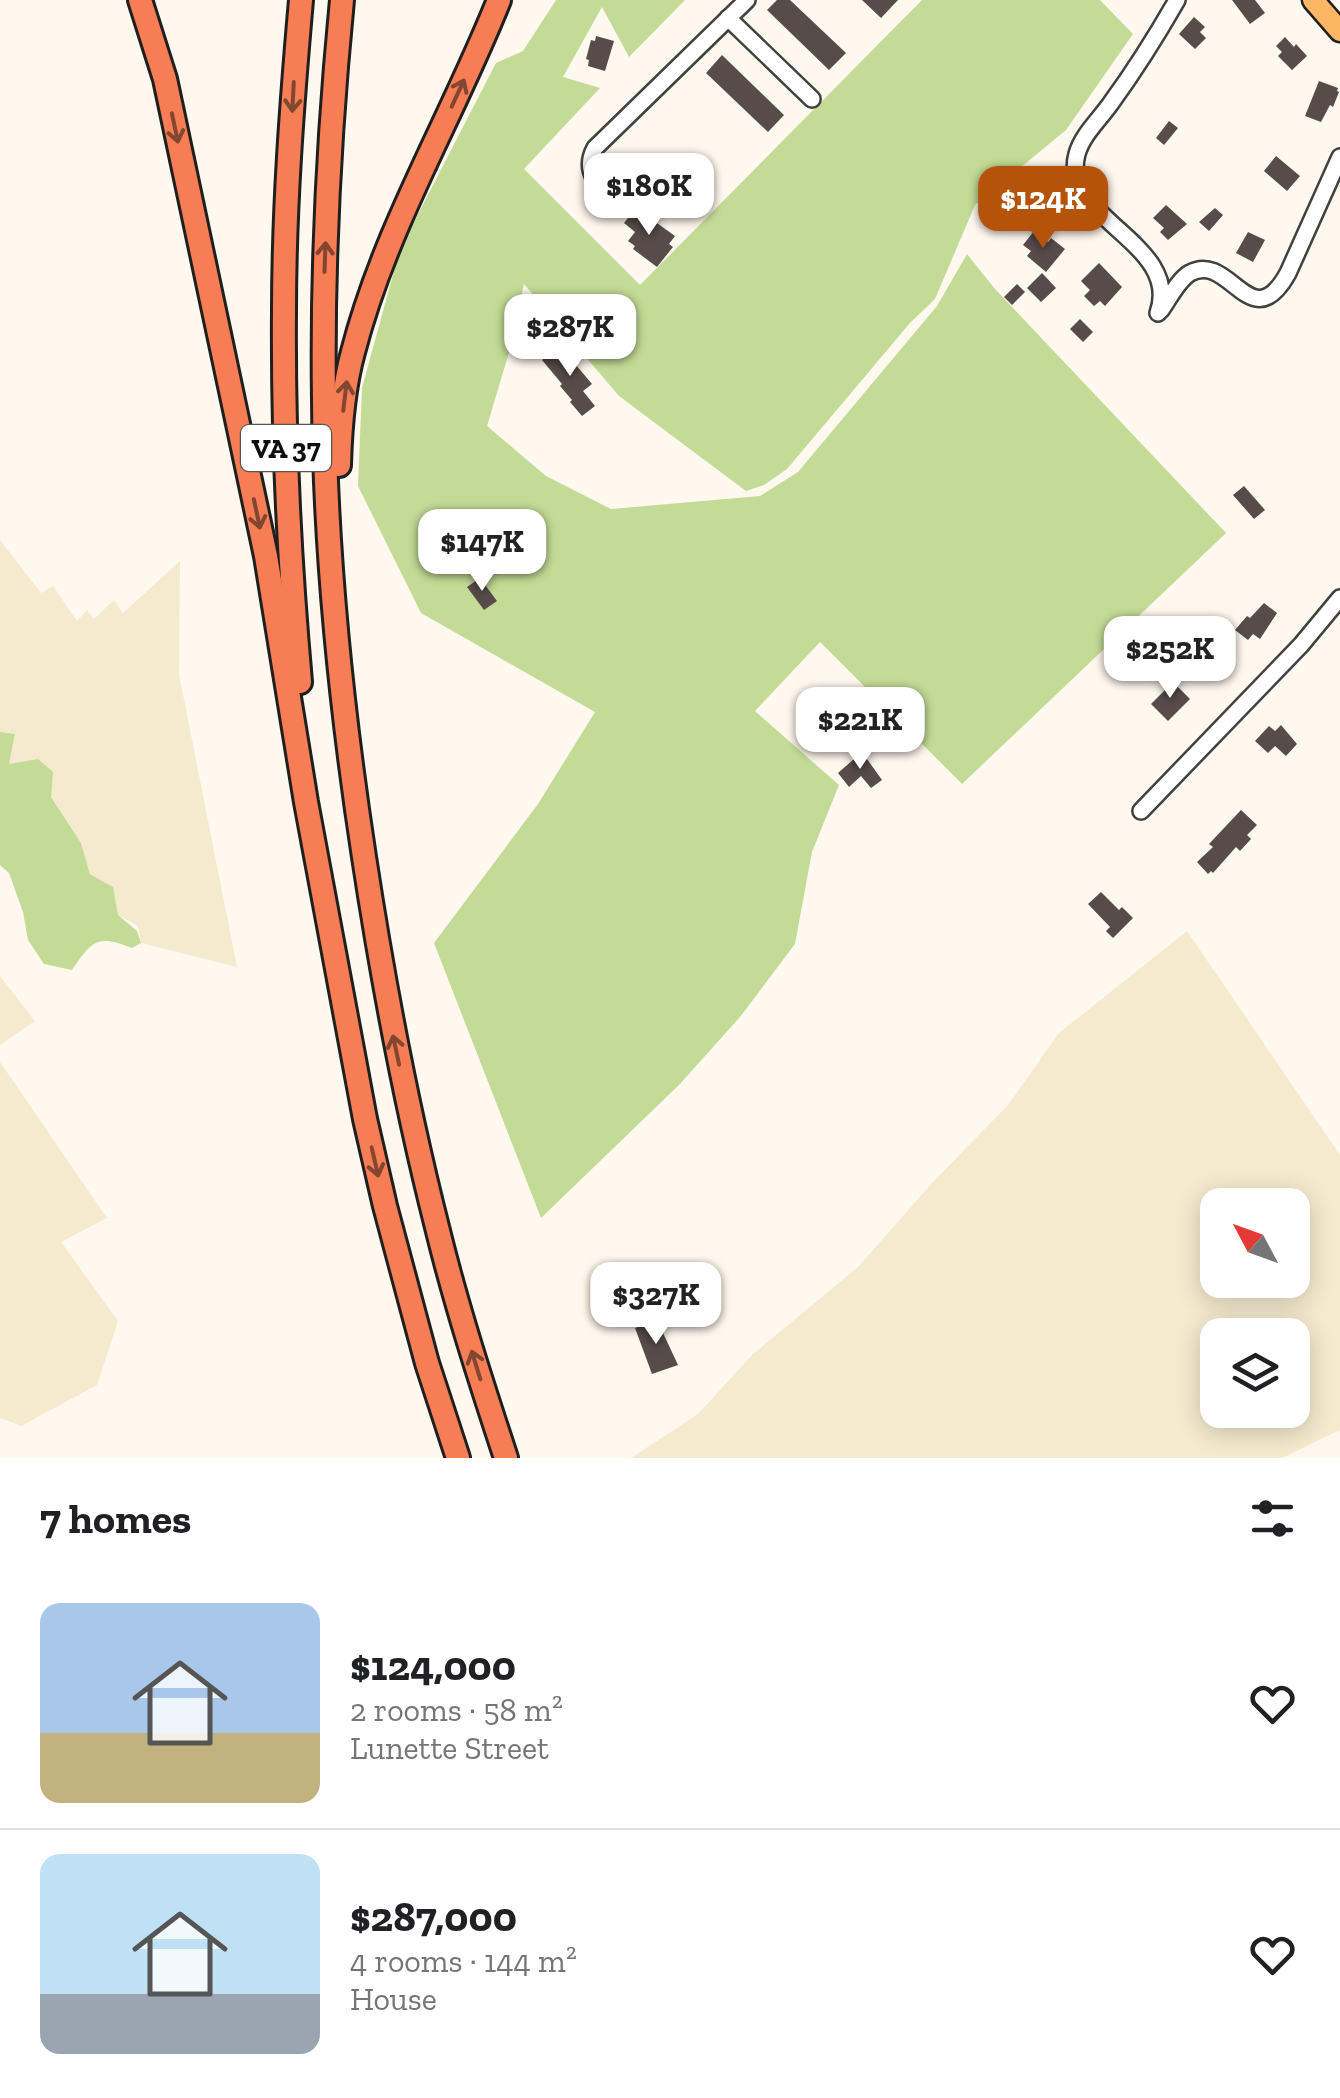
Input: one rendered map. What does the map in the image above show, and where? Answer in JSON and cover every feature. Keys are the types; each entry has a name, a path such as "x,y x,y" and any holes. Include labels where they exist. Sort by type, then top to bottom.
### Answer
{"highway":[{"path":"140,0 165,79"},
{"path":"149,0 266,556 324,894"},
{"name":"VA 37","path":"301,0 284,288 286,441 295,627 312,802 353,1065 385,1206 427,1363 458,1458"},
{"name":"VA 37","path":"342,0 328,176 324,403 329,530 346,738 393,1036 415,1136 450,1276 506,1458"},
{"path":"346,738 338,492 341,428 352,355 390,242 500,0"}],"main road":[{"path":"1314,0 1340,31"}],"street":[{"path":"624,208 595,182 590,173 590,156 747,0"},
{"path":"1177,0 1076,156 1078,180 1097,208 1150,263 1160,280 1163,292 1158,313 1184,278 1199,270 1218,274 1256,298 1273,294 1288,272 1340,157"},
{"path":"728,18 812,99"},
{"path":"1141,811 1301,645 1340,598"}],"shaded area":[{"path":"0,540 41,593 53,586 77,621 87,610 94,619 114,600 123,613 180,561 179,674 237,967 141,943 138,926 118,915 113,887 90,874 81,843 51,797 9,764 15,734 0,732"},
{"path":"1187,931 1340,1155 1340,1430 1282,1458 631,1458 698,1414 753,1354 858,1267 1008,1105 1059,1033"},
{"path":"0,976 35,1021 0,1045"},
{"path":"0,1062 107,1218 61,1242 118,1321 97,1385 21,1426 0,1418"}],"green space":[{"path":"556,0 685,0 629,57 602,7 563,77 600,88 524,169 640,285 922,0 1100,0 1133,34 1066,130 975,205 935,299 910,323 787,469 764,485 746,491 619,396 524,284 511,346 487,426 546,476 611,509 760,496 798,472 937,306 967,254 995,289 1226,533 962,784 820,642 755,711 839,785 812,852 795,944 740,1017 679,1085 541,1218 434,943 538,804 595,712 421,613 358,486 362,388 400,249 496,63 523,51"},
{"path":"0,732 15,734 9,764 38,759 53,772 51,797 81,843 90,874 113,887 118,915 137,931 141,943 132,948 111,941 96,943 72,970 44,964 28,940 9,873 0,865"}],"building":[{"path":"777,0 790,0 846,53 829,70 767,10"},
{"path":"862,0 898,0 881,18"},
{"path":"1232,0 1255,0 1265,13 1250,24"},
{"path":"1194,17 1205,27 1200,32 1206,38 1195,49 1179,34"},
{"path":"596,36 614,41 605,71 588,66 586,59"},
{"path":"1285,37 1307,56 1292,70 1278,56 1282,52 1276,46"},
{"path":"722,55 784,115 768,132 706,73"},
{"path":"1319,81 1338,88 1339,92 1321,122 1305,116"},
{"path":"1169,121 1178,128 1164,145 1156,138"},
{"path":"1276,156 1300,176 1287,191 1264,171"},
{"path":"1166,205 1187,224 1168,240 1160,232 1164,228 1153,218"},
{"path":"636,208 675,236 669,244 673,247 657,267 628,241 635,232 624,223"},
{"path":"1215,208 1223,215 1209,231 1199,222"},
{"path":"1034,231 1065,249 1046,272 1027,256 1031,251 1023,245"},
{"path":"1248,232 1265,240 1253,262 1236,253"},
{"path":"1099,263 1122,287 1105,306 1100,301 1094,306 1084,296 1090,290 1081,281"},
{"path":"1042,273 1056,288 1041,302 1027,288"},
{"path":"1017,284 1025,292 1012,305 1004,297"},
{"path":"1080,319 1093,332 1083,342 1070,329"},
{"path":"559,345 592,384 583,391 595,406 582,416 542,360"},
{"path":"1244,486 1265,510 1254,519 1233,495"},
{"path":"480,578 497,601 484,610 467,587"},
{"path":"1264,603 1277,613 1260,639 1253,634 1248,640 1235,630"},
{"path":"1173,682 1190,699 1168,721 1151,704"},
{"path":"1281,725 1297,744 1286,756 1275,746 1268,753 1255,741 1269,726 1275,731"},
{"path":"862,752 882,780 871,788 861,776 849,787 838,773"},
{"path":"1241,810 1257,825 1247,835 1251,839 1240,851 1236,847 1208,874 1197,862"},
{"path":"1101,892 1133,918 1113,938 1106,931 1110,927 1088,904"},
{"path":"657,1320 678,1365 652,1374 635,1328"}]}
